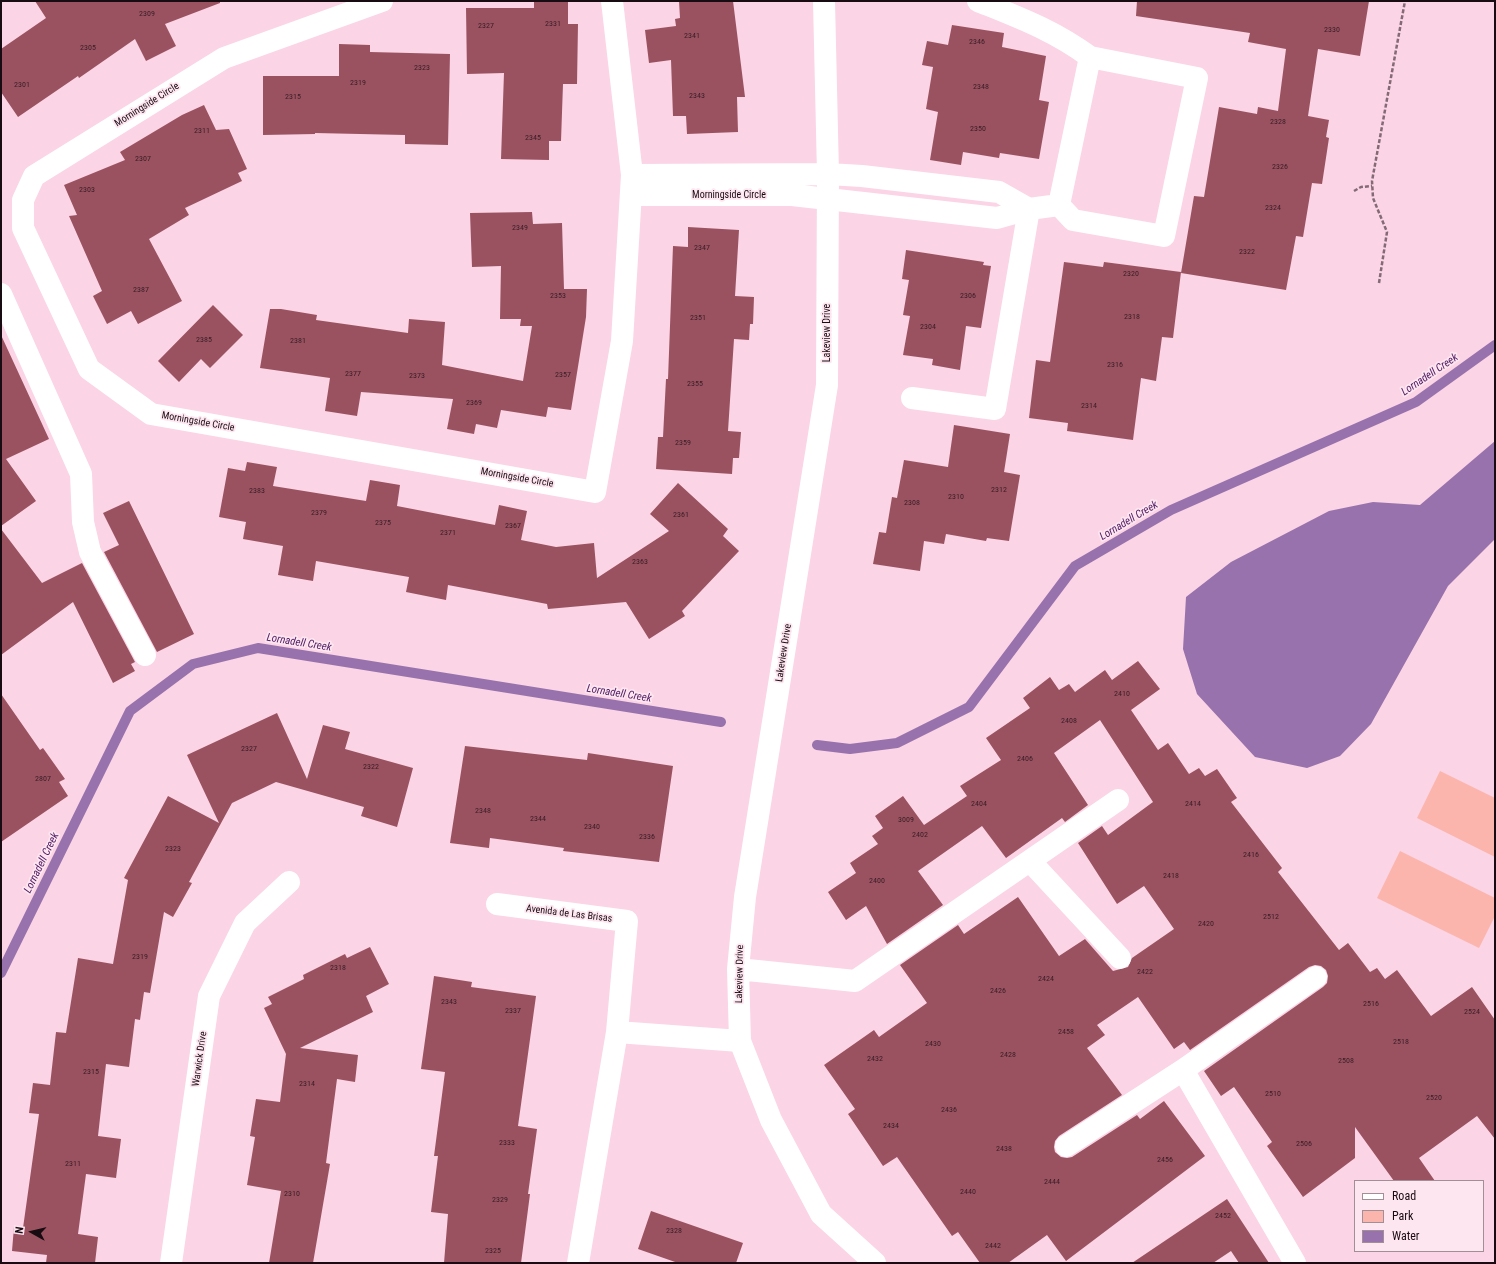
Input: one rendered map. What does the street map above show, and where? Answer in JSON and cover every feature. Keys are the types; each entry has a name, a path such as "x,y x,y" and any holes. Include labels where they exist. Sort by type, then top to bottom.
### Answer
{"street":[{"name":"Morningside Circle","path":"382,1 224,58 34,176 23,200 23,228 89,369 151,414 595,492 622,341 632,185 612,1"},
{"name":"Lakeview Drive","path":"824,1 828,174 827,385 746,889 738,969 740,1041 771,1120 821,1214 875,1263"},
{"path":"978,1 1039,26 1066,40 1090,57 1197,78 1164,236 1073,220 1059,205 1090,57"},
{"name":"Morningside Circle","path":"632,185 828,174 999,192 1029,209"},
{"name":"Morningside Circle","path":"632,185 828,199 997,218 1029,209 1059,205"},
{"path":"912,398 995,409 1029,209"},
{"path":"1,294 81,474 83,522 90,552 145,655"},
{"path":"738,969 854,981 1118,800"},
{"path":"1030,861 1120,958"},
{"name":"Warwick Drive","path":"171,1263 209,996 245,923 289,882"},
{"name":"Avenida de Las Brisas","path":"497,904 627,921 617,1032 578,1263"},
{"path":"1066,1146 1183,1070 1316,977"},
{"path":"617,1032 740,1041"},
{"path":"1183,1070 1295,1263"}],"path":[{"path":"1379,282 1387,232 1373,198 1372,186 1405,1"},
{"path":"1354,191 1361,187 1372,186"}],"green space":[{"path":"1440,771 1495,798 1495,857 1417,818"},
{"path":"1400,851 1495,898 1495,916 1479,948 1377,898"}],"water":[{"path":"1495,441 1495,539 1448,586 1371,724 1340,756 1307,768 1255,757 1197,694 1183,649 1186,597 1231,562 1329,511 1373,502 1420,505"}],"building":[{"path":"35,1 220,1 220,3 165,24 176,46 146,61 135,39 79,78 78,76 18,117 1,92 1,49 46,18"},
{"path":"534,1 568,1 568,24 578,24 577,84 563,84 561,141 549,141 549,160 501,159 504,73 467,74 466,8 534,8"},
{"path":"679,1 733,1 745,97 737,97 738,132 687,134 686,116 673,116 671,60 649,63 645,30 676,26 675,19 680,18"},
{"path":"1137,1 1369,1 1360,56 1318,49 1308,116 1329,120 1326,137 1329,138 1322,184 1312,183 1303,237 1296,236 1286,290 1181,273 1194,196 1204,197 1219,107 1257,114 1258,107 1278,111 1286,49 1248,42 1250,33 1136,16"},
{"path":"952,25 1004,33 1002,47 1046,56 1039,100 1049,102 1039,159 1000,153 999,158 963,152 961,165 930,160 938,112 926,109 933,67 922,65 927,41 948,45"},
{"path":"339,44 370,45 370,52 450,54 448,145 405,144 405,135 315,133 263,135 263,76 339,76"},
{"path":"204,105 216,130 229,129 247,169 238,173 242,181 185,208 189,215 149,239 182,301 138,324 131,311 107,324 93,296 102,291 69,216 77,215 64,185 125,160 120,152 182,115"},
{"path":"532,212 533,224 562,223 564,289 587,289 586,317 571,410 548,407 546,417 501,410 497,428 476,424 474,434 447,429 453,399 361,392 357,416 325,411 330,378 260,368 270,309 281,309 317,315 316,320 408,333 409,319 445,322 442,365 523,381 532,326 520,326 521,319 500,319 501,266 472,267 470,213"},
{"path":"688,227 739,230 735,296 754,297 753,324 750,324 749,340 734,339 728,431 741,432 739,458 733,458 732,474 656,469 658,437 663,437 666,379 668,379 673,246 688,247"},
{"path":"906,250 984,262 983,265 991,266 981,328 966,326 960,370 932,365 933,359 903,355 910,316 903,315 909,280 902,279"},
{"path":"1064,262 1103,267 1104,262 1181,272 1173,338 1162,337 1156,381 1141,378 1133,440 1067,431 1068,423 1029,418 1036,360 1050,362"},
{"path":"213,305 243,335 210,368 201,359 179,382 158,361"},
{"path":"1,335 49,439 6,459 36,501 1,526"},
{"path":"954,425 1010,434 1004,472 1020,475 1009,541 987,538 986,541 946,534 944,544 924,541 920,571 873,564 879,532 886,533 892,497 897,498 904,460 948,467"},
{"path":"247,462 277,467 273,486 366,501 370,480 400,485 397,506 495,525 499,505 527,511 521,540 556,547 594,543 597,578 669,531 650,514 678,483 728,529 723,536 739,551 682,611 685,616 649,639 626,602 548,609 547,604 448,585 446,600 406,592 409,577 316,561 313,581 278,575 283,546 243,539 246,522 219,517 228,468 245,471"},
{"path":"129,501 194,634 157,652 104,552 119,545 103,513"},
{"path":"1,529 42,583 82,563 135,662 131,664 135,671 113,683 73,602 1,655"},
{"path":"1138,661 1160,689 1131,710 1158,750 1168,743 1189,774 1199,768 1205,776 1217,769 1237,798 1231,802 1282,868 1278,872 1339,950 1348,943 1370,972 1377,968 1385,979 1397,970 1431,1016 1472,987 1495,1020 1495,1139 1477,1116 1419,1158 1434,1180 1393,1180 1355,1127 1355,1158 1303,1197 1267,1146 1272,1142 1234,1087 1221,1096 1204,1071 1323,987 1327,983 1328,976 1326,970 1321,966 1315,965 1309,967 1190,1050 1184,1042 1174,1049 1138,997 1097,1025 1105,1035 1087,1048 1122,1095 1059,1136 1055,1141 1055,1152 1061,1157 1072,1157 1137,1115 1140,1119 1164,1101 1205,1156 1066,1261 1047,1235 1008,1263 980,1263 958,1232 952,1236 897,1157 883,1166 848,1114 855,1109 824,1065 874,1030 879,1037 927,1003 900,965 958,925 964,934 1018,897 1059,956 1085,939 1113,971 1128,967 1132,958 1174,929 1144,886 1117,904 1078,843 1102,826 1108,835 1153,802 1100,720 1054,753 1088,805 1065,822 1062,818 1006,858 982,826 918,871 943,905 887,944 866,906 846,920 828,892 856,873 850,863 878,844 872,836 883,828 875,816 903,796 924,825 967,796 960,786 1001,760 986,738 1030,708 1023,698 1050,677 1059,690 1069,684 1075,692 1105,670 1112,680"},
{"path":"1,694 40,750 43,748 65,779 59,782 68,796 1,842"},
{"path":"277,713 307,779 323,725 350,732 345,749 413,768 397,827 361,816 364,807 276,782 232,803 189,882 192,883 173,917 164,912 150,993 144,992 140,1020 135,1019 129,1067 106,1064 98,1136 121,1139 116,1178 86,1174 78,1234 98,1237 95,1263 46,1263 47,1255 12,1251 14,1227 23,1228 39,1114 29,1113 33,1083 50,1085 56,1032 66,1033 78,958 113,964 128,880 124,878 168,796 219,823 187,755"},
{"path":"465,746 587,760 588,753 673,766 659,862 563,851 564,848 490,838 489,848 450,843"},
{"path":"370,947 389,984 366,996 373,1012 300,1048 358,1055 355,1082 337,1079 326,1163 330,1164 313,1263 269,1263 281,1191 247,1185 255,1137 250,1136 256,1099 280,1102 286,1054 264,1008 272,1004 268,997 304,979 303,975 345,954 347,958"},
{"path":"434,976 472,982 471,987 536,996 518,1126 537,1129 528,1194 530,1194 521,1263 444,1263 448,1214 431,1212 438,1156 434,1156 445,1072 421,1069"},
{"path":"1227,1199 1269,1263 1239,1263 1231,1251 1213,1263 1132,1263"},
{"path":"651,1211 743,1243 736,1263 678,1263 638,1249"}],"waterway":[{"name":"Lornadell Creek","path":"817,745 850,749 897,743 969,707 1075,566 1171,510 1416,402 1495,345"},
{"name":"Lornadell Creek","path":"1,973 130,711 193,664 258,648 721,722"}]}
